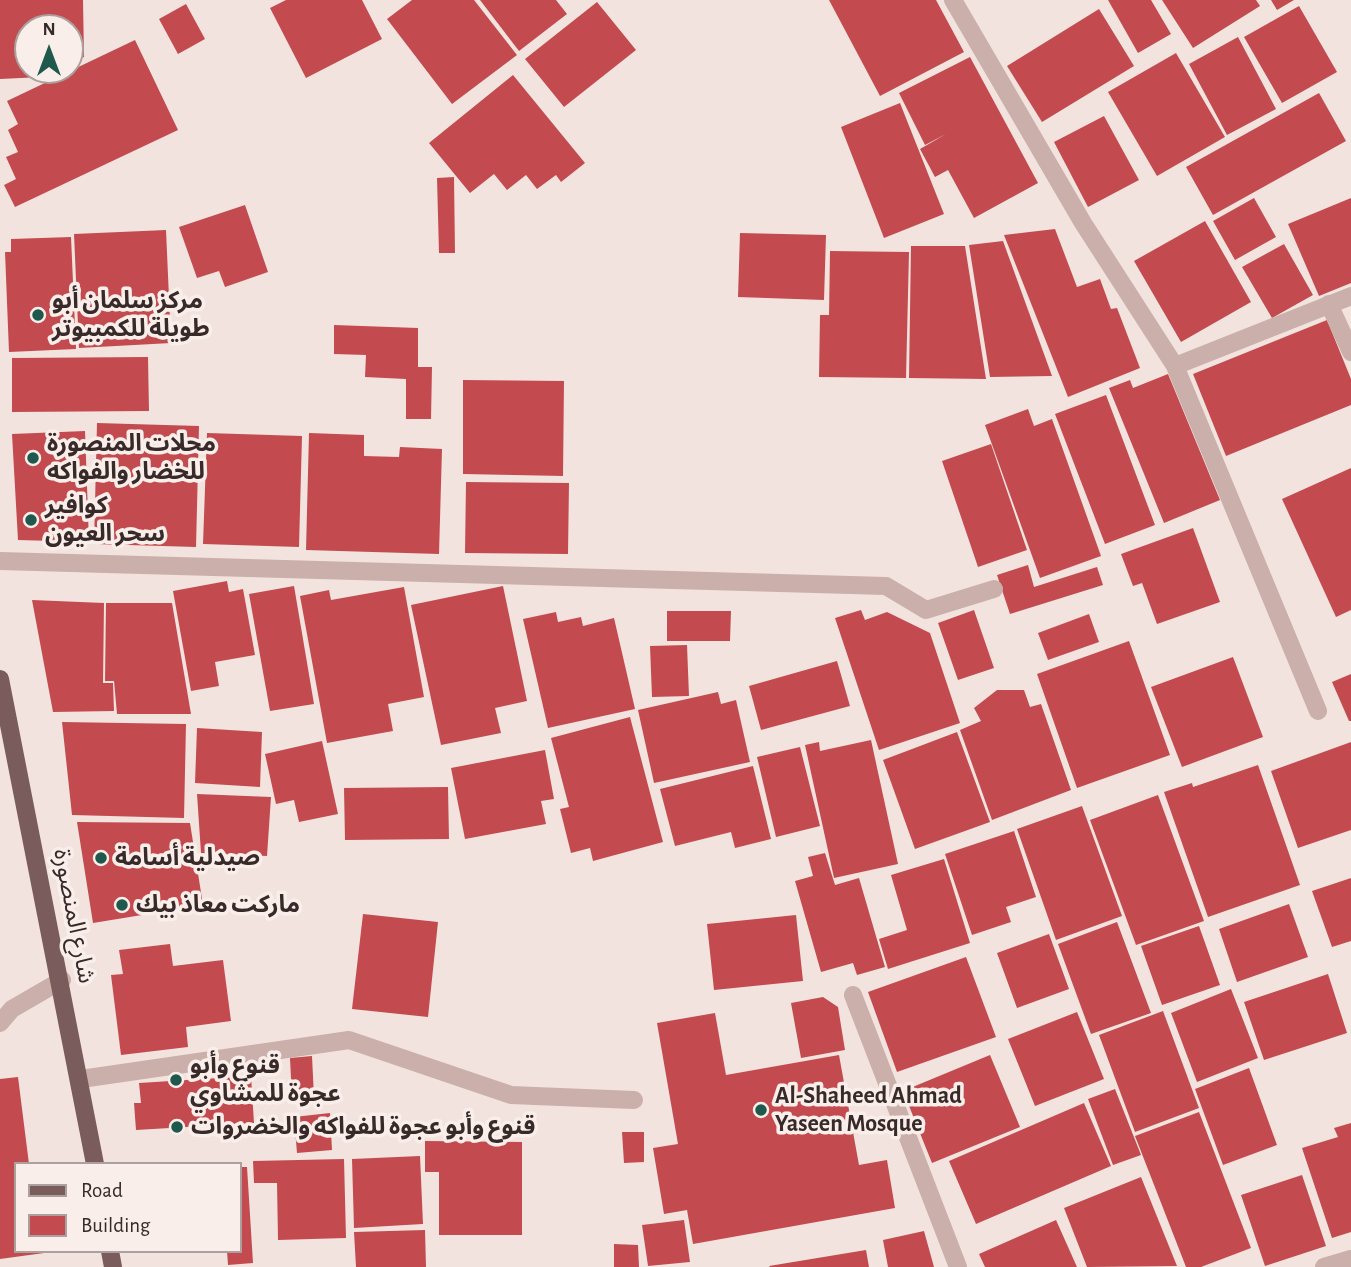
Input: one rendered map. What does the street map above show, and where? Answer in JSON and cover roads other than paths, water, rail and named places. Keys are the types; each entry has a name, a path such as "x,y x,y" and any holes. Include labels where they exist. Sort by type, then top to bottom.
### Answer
{"main road":[{"name":"شارع المنصورة","path":"0,679 62,980 95,1162"}],"street":[{"path":"953,0 1083,223 1175,366 1318,711"},
{"path":"1175,366 1351,296"},
{"path":"1329,304 1351,352"},
{"path":"0,561 886,586 926,610 994,589"},
{"path":"4,1011 62,980"},
{"path":"853,995 958,1267"},
{"path":"81,1079 349,1041 511,1095 634,1100"},
{"path":"1324,1267 1351,1259"}],"place":[{"name":"مركز سلمان أبو طويلة للكمبيوتر","path":"38,315"},
{"name":"محلات المنصورة للخضار والفواكه","path":"33,458"},
{"name":"كوافير سحر العيون","path":"31,520"},
{"name":"صيدلية أسامة","path":"101,858"},
{"name":"ماركت معاذ بيك","path":"122,905"},
{"name":"قنوع وأبو عجوة للمشاوي","path":"176,1080"},
{"name":"Al-Shaheed Ahmad Yaseen Mosque","path":"761,1110"},
{"name":"قنوع وأبو عجوة للفواكه والخضروات","path":"177,1127"}]}
